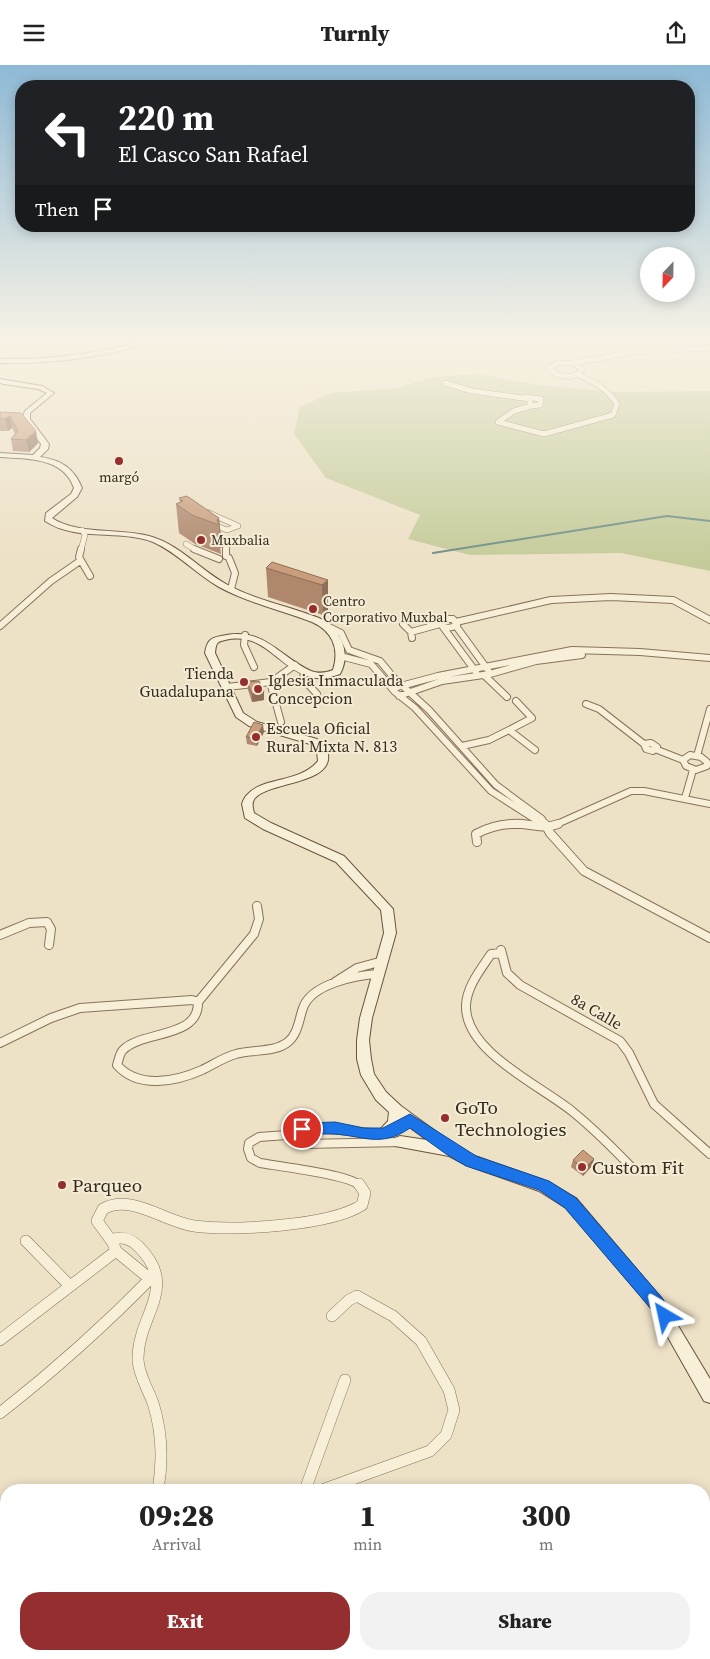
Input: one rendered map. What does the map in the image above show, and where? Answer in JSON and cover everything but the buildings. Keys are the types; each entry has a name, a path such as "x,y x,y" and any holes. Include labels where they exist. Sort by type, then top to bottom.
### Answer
{"main road":[{"path":"27,415 26,419 45,444 44,449 29,457"},
{"path":"0,455 29,457 65,468 77,485 74,495 49,515 50,521 82,530 127,533 152,539 174,550 202,572 231,589 329,627 334,633 340,656 339,667 332,674 314,676 304,673 264,642 245,635 220,638 211,644 210,653 227,687 236,711 248,722 318,743 322,751 323,761 315,771 256,793 247,804 249,815 258,822 340,859 387,909 391,928 366,1017 363,1040 364,1059 368,1075 381,1096 396,1111 451,1150 471,1161 544,1186 571,1203 657,1304 710,1395"},
{"path":"383,1134 394,1124 396,1111"},
{"path":"400,1142 451,1150"}],"street":[{"path":"508,415 498,423 544,434 613,415"},
{"path":"202,510 238,526 227,530 204,521"},
{"path":"206,528 226,545 228,557 235,569 234,584 231,589"},
{"path":"82,530 84,535 78,555 90,576"},
{"path":"186,545 235,569"},
{"path":"220,560 221,557 228,557"},
{"path":"0,625 51,581 80,561"},
{"path":"456,624 475,616 511,611 551,600 611,597 673,600 710,620"},
{"path":"484,675 486,667 456,624 444,619 440,621 441,626 475,669 507,697"},
{"path":"403,624 412,635 441,626"},
{"path":"329,627 341,633 345,647 349,651 380,661 394,678 410,691 462,746 496,785 536,813 584,871 710,938"},
{"path":"245,635 244,645 254,667"},
{"path":"392,689 402,685 475,669 572,650 640,652 710,658"},
{"path":"399,695 442,681 484,675 536,661 574,655 640,657 710,663"},
{"path":"340,656 371,664 392,689 415,708 491,791 547,827"},
{"path":"227,687 270,682 279,679 282,672 295,665"},
{"path":"304,673 303,679 317,694"},
{"path":"270,682 281,722"},
{"path":"462,746 489,740 532,718 516,701"},
{"path":"586,704 599,709 644,744 646,749 655,749 684,760"},
{"path":"697,756 710,709"},
{"path":"509,730 513,731 535,750"},
{"path":"687,756 697,756 704,758 709,765 702,769 693,769 686,767 684,760 687,756"},
{"path":"685,798 693,769"},
{"path":"477,842 476,834 492,826 520,823 547,827 631,791 644,791 710,804"},
{"path":"257,906 259,919 254,934 198,1002 198,1012 187,1024 172,1033 138,1041 124,1049 118,1065 123,1073 133,1079 150,1081 183,1076 234,1055 281,1046 288,1041 298,1026 303,1007 311,993 335,982 344,973 365,964 383,961"},
{"path":"0,935 32,921 47,922 51,929 49,945"},
{"name":"8a Calle","path":"634,1170 601,1135 562,1103 483,1048 471,1031 465,1009 473,980 491,954 501,951 507,973 520,985 620,1041 629,1053 654,1103 710,1154"},
{"path":"335,982 349,981 366,974 379,974"},
{"path":"0,1043 51,1018 80,1008 192,999 198,1002"},
{"path":"154,1277 120,1254 111,1240 101,1230 97,1217 102,1210 114,1204 126,1204 194,1226 242,1229 277,1226 341,1216 357,1210 362,1205 365,1193 357,1182 340,1177 260,1163 251,1158 250,1144 258,1137 287,1135 296,1129 330,1128 364,1134 383,1134 395,1131 410,1120"},
{"path":"330,1128 331,1143"},
{"path":"287,1135 300,1143 400,1142 435,1139"},
{"path":"111,1240 124,1237 134,1243 151,1260 154,1277 152,1307 139,1341 138,1359 141,1378 153,1401 160,1428 162,1457 159,1484"},
{"path":"26,1241 70,1286"},
{"path":"0,1340 70,1286 120,1254 131,1251 134,1243"},
{"path":"0,1413 40,1382 108,1322 154,1277"},
{"path":"332,1317 349,1300 358,1296 371,1301 393,1315 421,1341 432,1357 449,1390 454,1410 446,1435 430,1451 339,1484"},
{"path":"307,1484 345,1380"}],"green space":[{"path":"298,415 710,415 710,571 621,553 470,555 408,539 420,515 326,478 294,434"}],"waterway":[{"path":"433,553 667,516 710,521"}],"place":[{"name":"margó","path":"119,461"},
{"name":"Muxbalia","path":"201,540"},
{"name":"Centro Corporativo Muxbal","path":"313,609"},
{"name":"Tienda Guadalupana","path":"244,682"},
{"name":"Iglesia Inmaculada Concepcion","path":"258,689"},
{"name":"Escuela Oficial Rural Mixta N. 813","path":"256,737"},
{"name":"GoTo Technologies","path":"445,1118"},
{"name":"Custom Fit","path":"582,1167"},
{"name":"Parqueo","path":"62,1185"}],"route":[{"path":"302,1129 335,1128 371,1135 383,1134 395,1131 410,1120 451,1150 471,1161 544,1186 571,1203 657,1304 665,1316"}]}
